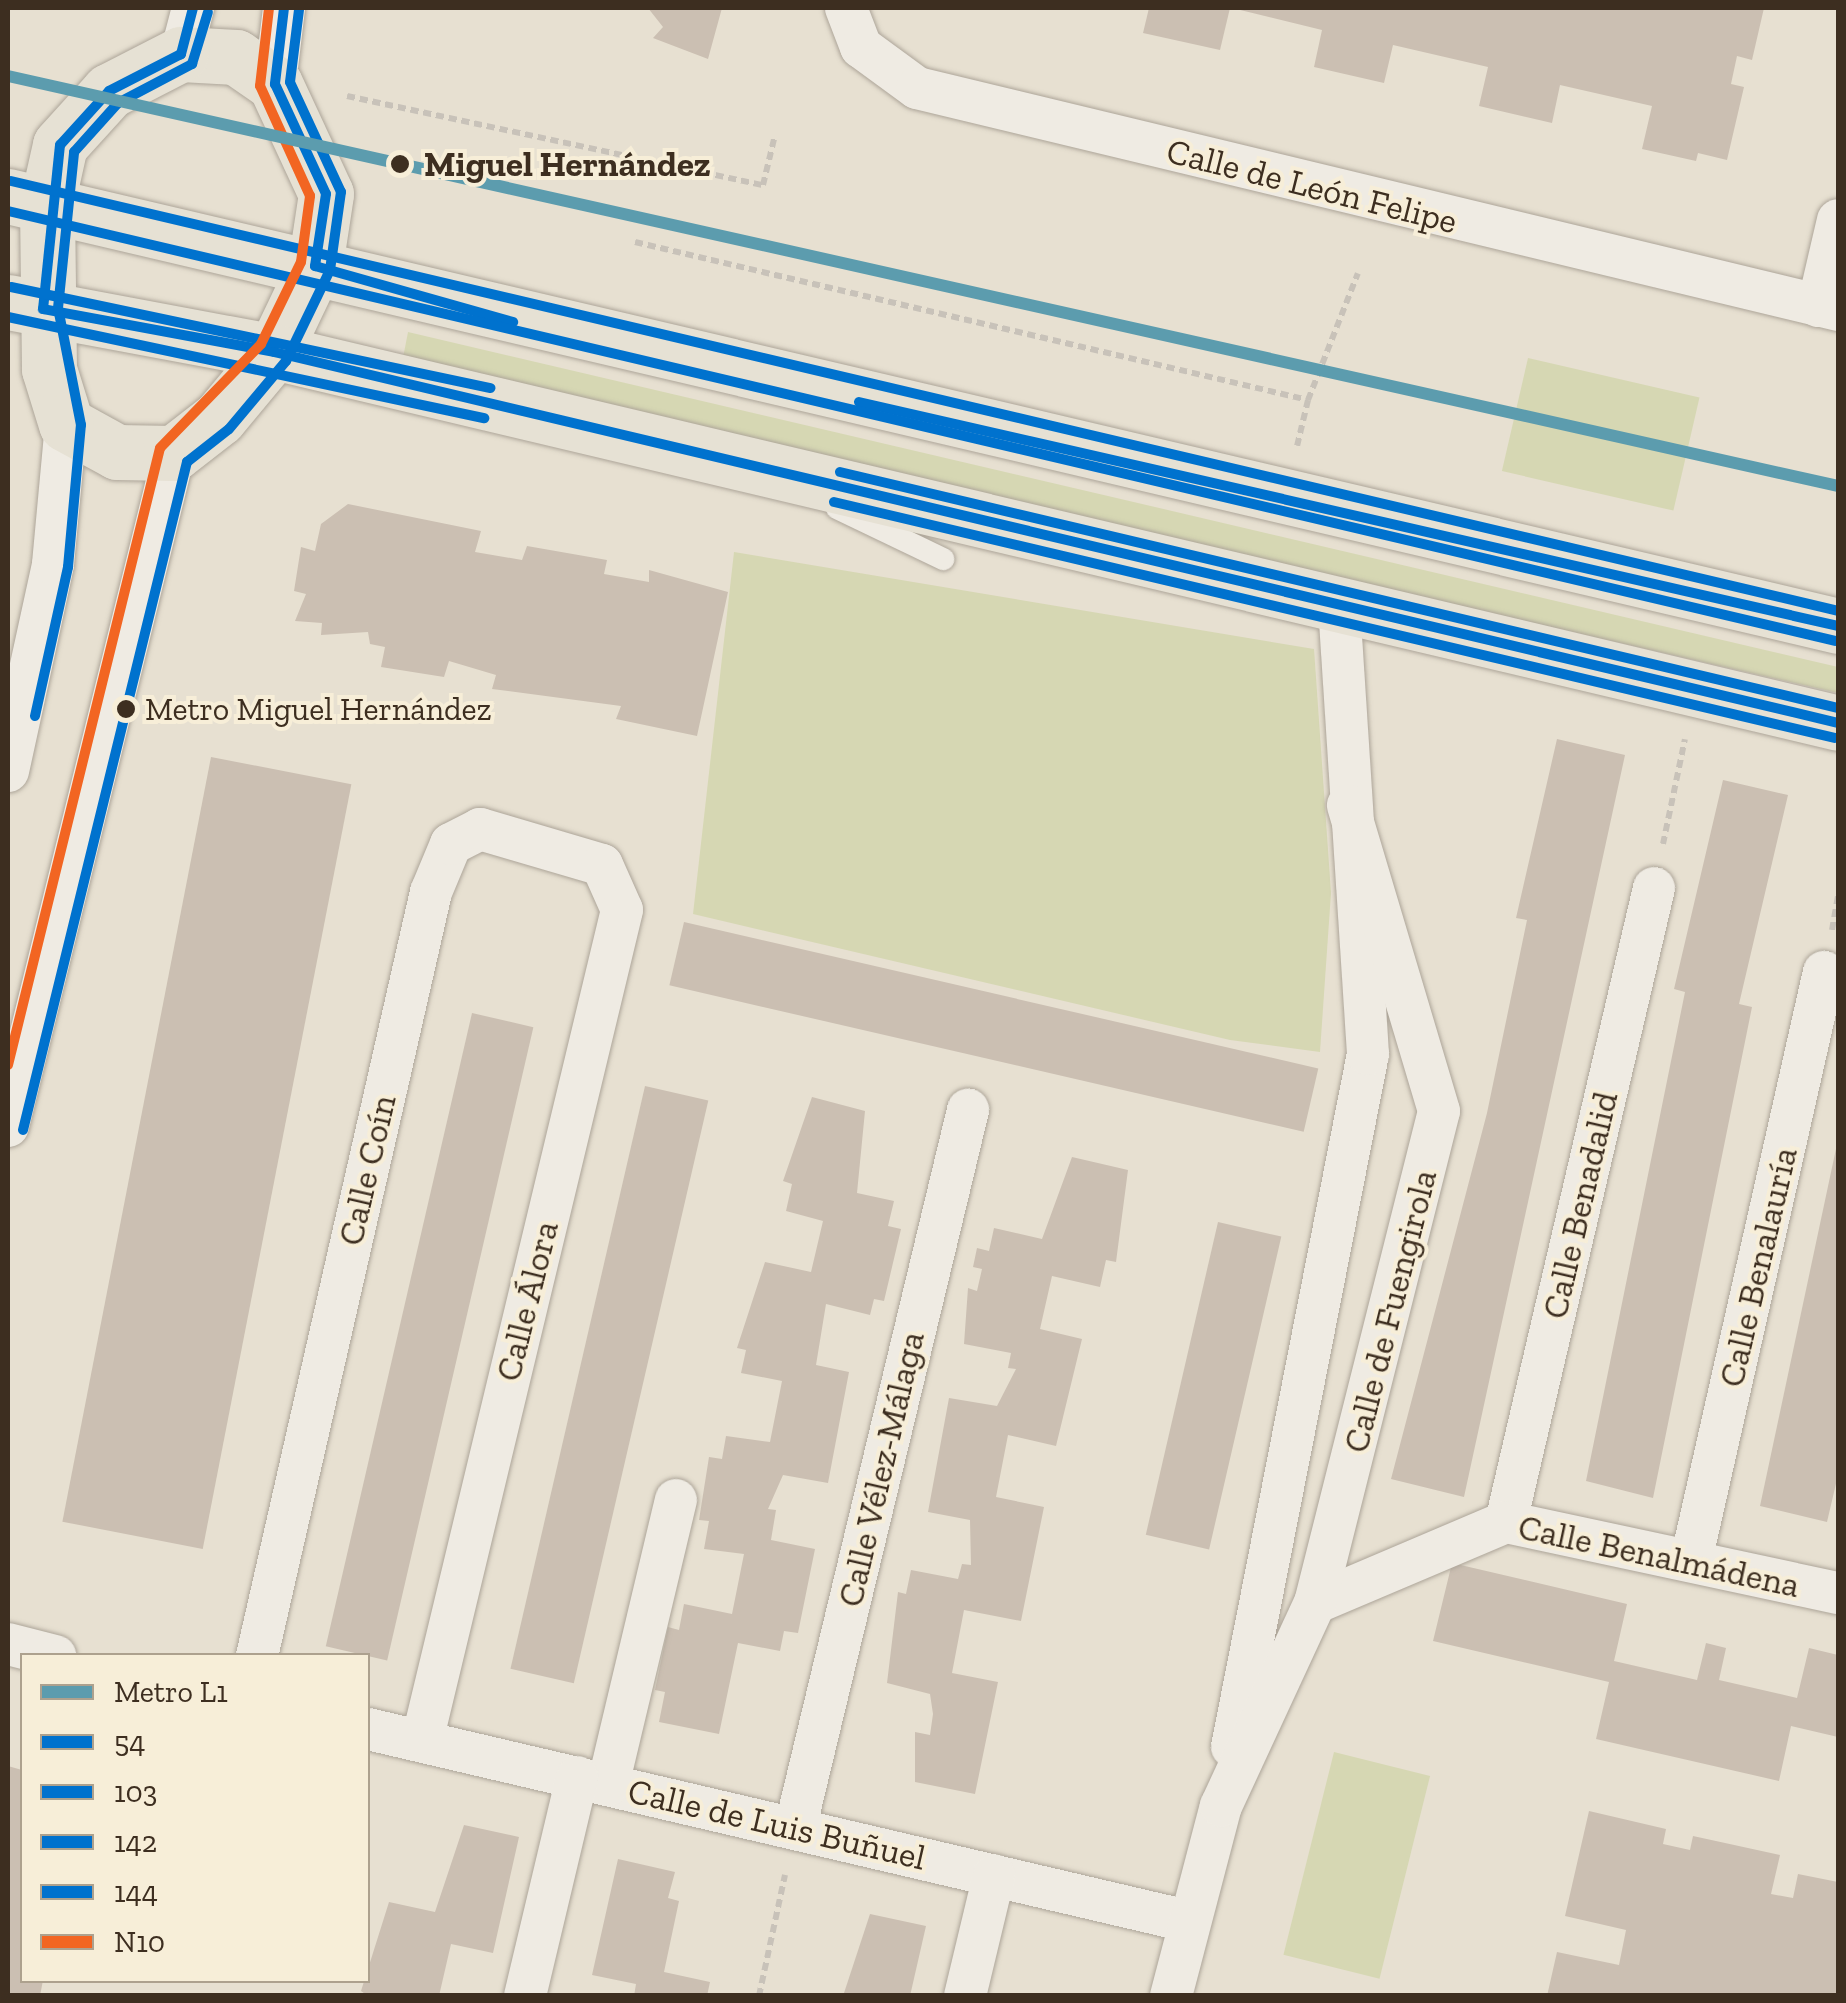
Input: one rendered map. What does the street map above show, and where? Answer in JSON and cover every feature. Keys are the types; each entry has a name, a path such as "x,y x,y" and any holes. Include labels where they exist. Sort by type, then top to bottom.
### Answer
{"main road":[{"path":"187,31 275,84 326,194 316,266 274,352 219,418 174,453 117,452 66,424 25,306 27,200 60,145 109,91 187,31"},
{"path":"27,200 316,266 395,294 1838,626"},
{"path":"25,306 274,352 1339,608 1838,723"}],"street":[{"path":"275,84 284,8"},
{"name":"Calle de León Felipe","path":"846,8 861,47 917,88 1828,308 1838,220"},
{"path":"8,771 53,564 66,424"},
{"path":"8,1126 174,453"},
{"name":"Calle de Fuengirola","path":"1171,1996 1187,1921 1221,1806 1368,1054 1348,805 1339,608"},
{"name":"Calle de Fuengirola","path":"1221,1806 1315,1604 1439,1111 1348,805"},
{"name":"Calle Coín","path":"258,1653 431,892 450,844 480,829 602,865"},
{"name":"Calle Álora","path":"422,1741 622,910 602,865"},
{"name":"Calle Benadalid","path":"1506,1522 1654,888"},
{"name":"Calle Benalauría","path":"1691,1561 1824,972"},
{"name":"Calle Vélez-Málaga","path":"795,1829 968,1110"},
{"path":"525,1996 676,1500"},
{"name":"Calle Benalmádena","path":"1315,1604 1506,1522 1838,1593"},
{"path":"8,1644 43,1653"},
{"name":"Calle de Luis Buñuel","path":"370,1729 1187,1921"},
{"path":"965,1996 994,1875"}],"lane":[{"path":"753,468 943,558"}],"path":[{"path":"347,96 762,185 774,136"},
{"path":"635,242 1308,400"},
{"path":"1296,449 1308,400 1358,272"},
{"path":"1654,888 1695,689"},
{"path":"759,1996 795,1829"}],"green space":[{"path":"408,332 1838,667 1838,693 402,363"},
{"path":"1528,358 1699,398 1673,511 1502,471"},
{"path":"734,552 1314,649 1331,893 1320,1052 1230,1040 693,914"},
{"path":"1334,1752 1430,1776 1379,1979 1283,1955"}],"building":[{"path":"648,8 722,8 708,59 653,38 663,27"},
{"path":"1149,8 1230,8 1220,50 1143,33"},
{"path":"1232,8 1764,8 1752,60 1737,56 1731,84 1744,87 1727,160 1698,153 1696,161 1642,149 1652,106 1560,85 1552,123 1479,106 1488,67 1393,45 1384,83 1314,67 1322,30"},
{"path":"348,504 481,531 475,552 522,560 527,546 607,560 604,574 649,582 649,570 728,592 697,736 616,719 621,706 492,689 496,675 449,661 444,677 381,667 385,647 370,644 368,632 321,635 322,623 295,621 306,594 294,591 301,547 315,551 321,524"},
{"path":"1557,739 1625,755 1464,1497 1391,1479 1487,1113 1527,920 1516,918"},
{"path":"211,757 351,784 203,1549 62,1522"},
{"path":"1723,780 1788,795 1739,1004 1752,1007 1653,1498 1586,1481 1685,992 1674,989"},
{"path":"684,922 1318,1068 1304,1132 669,985"},
{"path":"472,1013 533,1027 387,1661 370,1657 370,1653 326,1646"},
{"path":"645,1086 708,1101 574,1683 510,1669"},
{"path":"812,1097 865,1111 857,1193 894,1201 888,1226 901,1229 884,1301 874,1299 870,1315 826,1304 816,1365 849,1372 828,1483 783,1475 768,1509 776,1510 771,1540 815,1549 798,1633 784,1631 780,1651 738,1643 719,1734 659,1722 665,1692 655,1690 668,1627 679,1630 684,1604 732,1614 744,1554 704,1549 709,1521 699,1520 709,1457 722,1459 726,1436 770,1442 782,1381 741,1373 746,1350 737,1348 765,1262 811,1272 823,1221 786,1211 792,1184 783,1181"},
{"path":"1837,1144 1838,1475 1827,1522 1760,1506"},
{"path":"1072,1157 1128,1170 1116,1262 1106,1260 1100,1287 1052,1276 1040,1329 1082,1339 1056,1446 1008,1435 996,1497 1044,1507 1021,1621 964,1610 952,1673 998,1682 975,1794 915,1782 915,1732 930,1735 933,1714 930,1694 887,1683 898,1592 906,1594 911,1570 958,1579 962,1564 971,1565 970,1520 928,1512 949,1398 997,1406 1016,1369 1008,1368 1011,1353 964,1344 968,1288 977,1291 982,1269 973,1267 977,1248 989,1251 994,1228 1042,1239"},
{"path":"1218,1222 1281,1237 1209,1549 1146,1535"},
{"path":"1452,1563 1627,1604 1614,1661 1697,1680 1706,1643 1726,1648 1719,1680 1797,1698 1809,1648 1838,1655 1838,1737 1791,1726 1779,1781 1596,1739 1609,1682 1433,1641"},
{"path":"8,1766 20,1769 20,1983 42,1983 40,1996 8,1996"},
{"path":"1589,1811 1666,1829 1663,1844 1690,1850 1693,1836 1780,1855 1771,1894 1793,1898 1798,1874 1838,1882 1838,1996 1547,1996 1557,1952 1619,1965 1626,1930 1565,1916"},
{"path":"464,1825 519,1837 493,1953 451,1944 439,1996 368,1996 361,1991 364,1983 370,1983 370,1962 389,1902 435,1912"},
{"path":"618,1859 675,1872 668,1898 679,1901 664,1972 710,1982 707,1996 634,1996 636,1984 592,1975"},
{"path":"870,1914 926,1926 910,1996 843,1996"}],"metro line":[{"name":"L1","path":"8,76 1838,486"}],"transit line":[{"name":"54","path":"193,8 181,54 109,91 60,145 43,309 274,352 1838,723"},
{"name":"N10","path":"8,1065 160,448 261,344 301,262 310,196 260,86 269,8"},
{"name":"54","path":"284,8 275,84 326,194 315,266 513,322"},
{"name":"144","path":"23,1130 187,462 229,429 286,361 330,270 341,192 290,82 299,10"},
{"name":"144","path":"35,716 68,567 81,425 58,308 74,152 118,103 192,64 208,12"},
{"name":"142","path":"11,181 1838,611"},
{"name":"103","path":"8,211 1835,641"},
{"name":"142","path":"11,287 490,388"},
{"name":"103","path":"8,317 484,418"},
{"name":"54","path":"859,402 1838,626"},
{"name":"142","path":"840,472 1838,708"},
{"name":"103","path":"834,502 1835,738"}],"place":[{"name":"Miguel Hernández","path":"400,164"},
{"name":"Metro Miguel Hernández","path":"126,709"}]}
